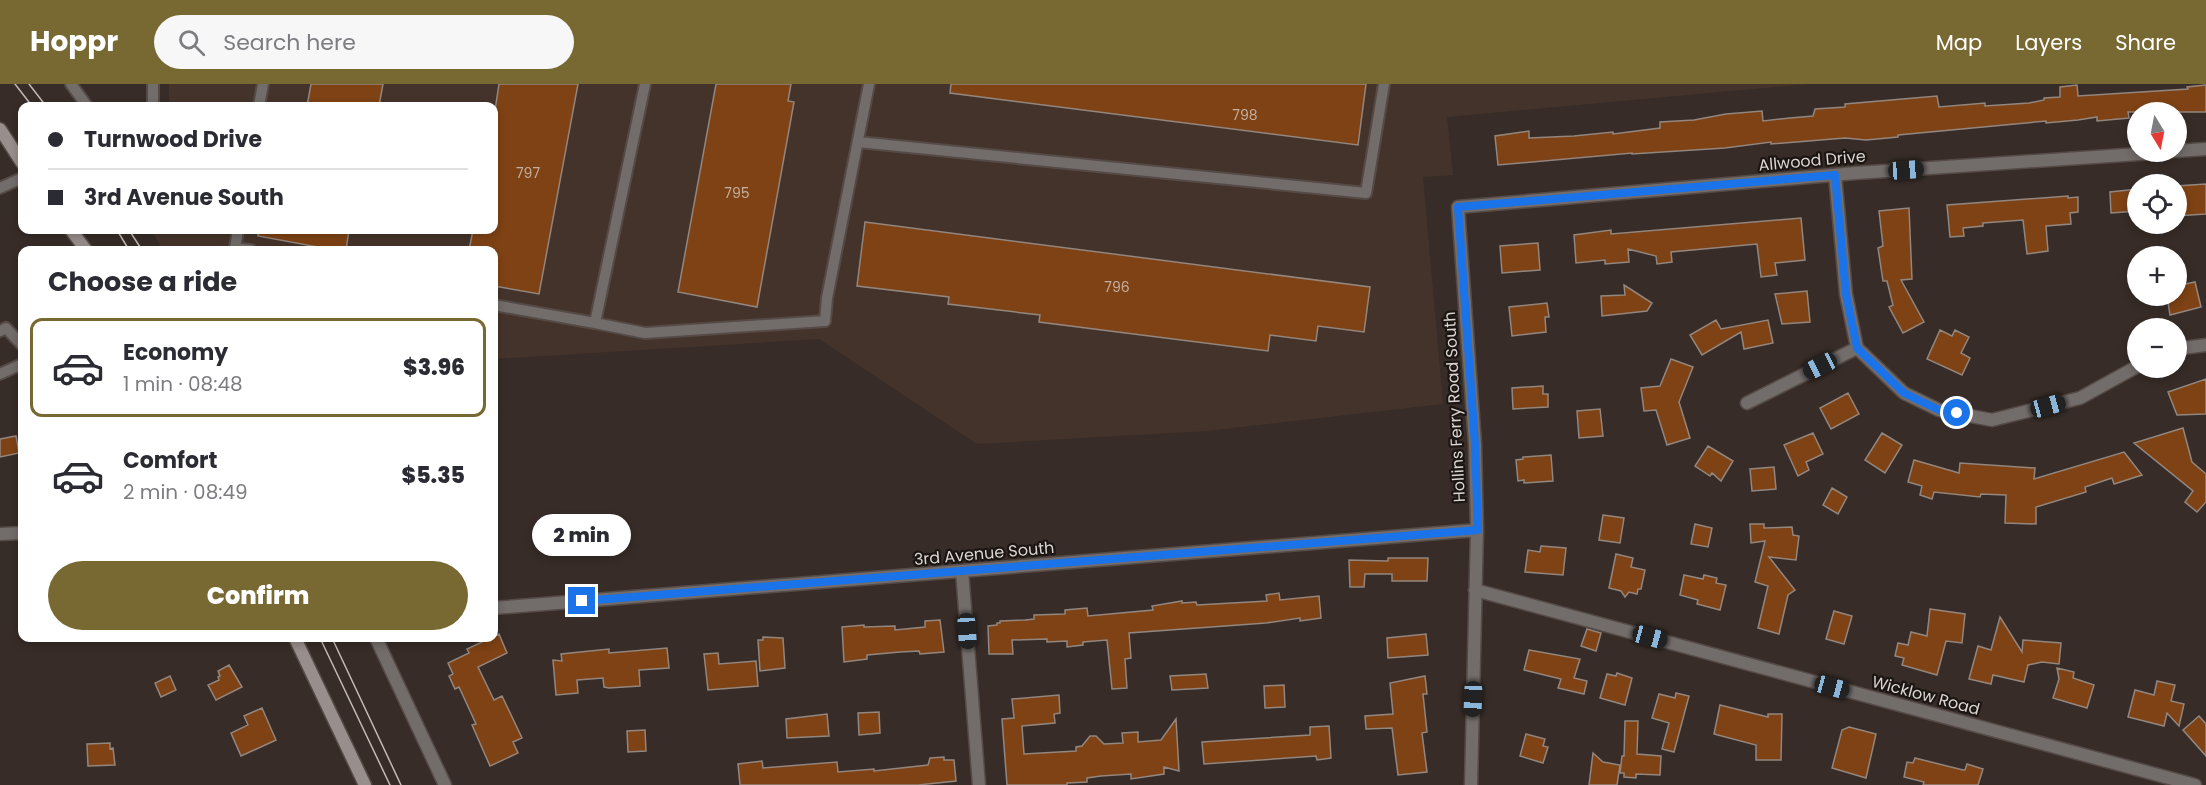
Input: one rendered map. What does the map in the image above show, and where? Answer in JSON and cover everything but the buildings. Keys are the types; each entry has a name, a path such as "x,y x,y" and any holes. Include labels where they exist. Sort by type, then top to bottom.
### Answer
{"main road":[{"path":"0,129 5,142 18,158"},
{"path":"297,642 365,785"}],"street":[{"path":"2187,150 2206,149"},
{"name":"Allwood Drive","path":"1458,207 1835,175 2127,155"},
{"path":"1835,175 1846,294 1857,348 1904,393 1939,410 1992,420 2080,398 2127,372"},
{"name":"Hollins Ferry Road South","path":"1458,207 1475,444 1478,530 1471,785"},
{"path":"2187,348 2206,345"},
{"path":"1747,403 1857,348"},
{"name":"3rd Avenue South","path":"498,608 1478,530"},
{"path":"0,534 18,532"},
{"path":"962,571 980,785"},
{"name":"Wicklow Road","path":"1476,590 2195,785"},
{"path":"378,642 445,785"}],"lane":[{"path":"71,84 84,102"},
{"path":"153,84 153,102"},
{"path":"260,102 263,84"},
{"path":"595,323 645,84"},
{"path":"498,306 645,333 825,321 827,298 869,84"},
{"path":"858,142 1366,193 1384,84"},
{"path":"0,188 18,180"},
{"path":"0,330 6,328 18,341"},
{"path":"0,374 18,366"}],"shaded area":[{"path":"169,84 1808,84 1447,117 1453,175 1423,177 1443,404 1207,431 977,444 819,339 498,359 498,246 161,246 153,234 498,234 498,102 169,102"}],"tram line":[{"path":"15,84 29,102"},
{"path":"29,84 43,102"},
{"path":"119,234 127,246"},
{"path":"132,234 139,246"},
{"path":"322,642 390,785"},
{"path":"334,642 401,785"}],"route":[{"path":"582,601 1478,530 1475,444 1458,207 1835,175 1846,294 1857,348 1904,393 1939,410 1957,413"}]}
